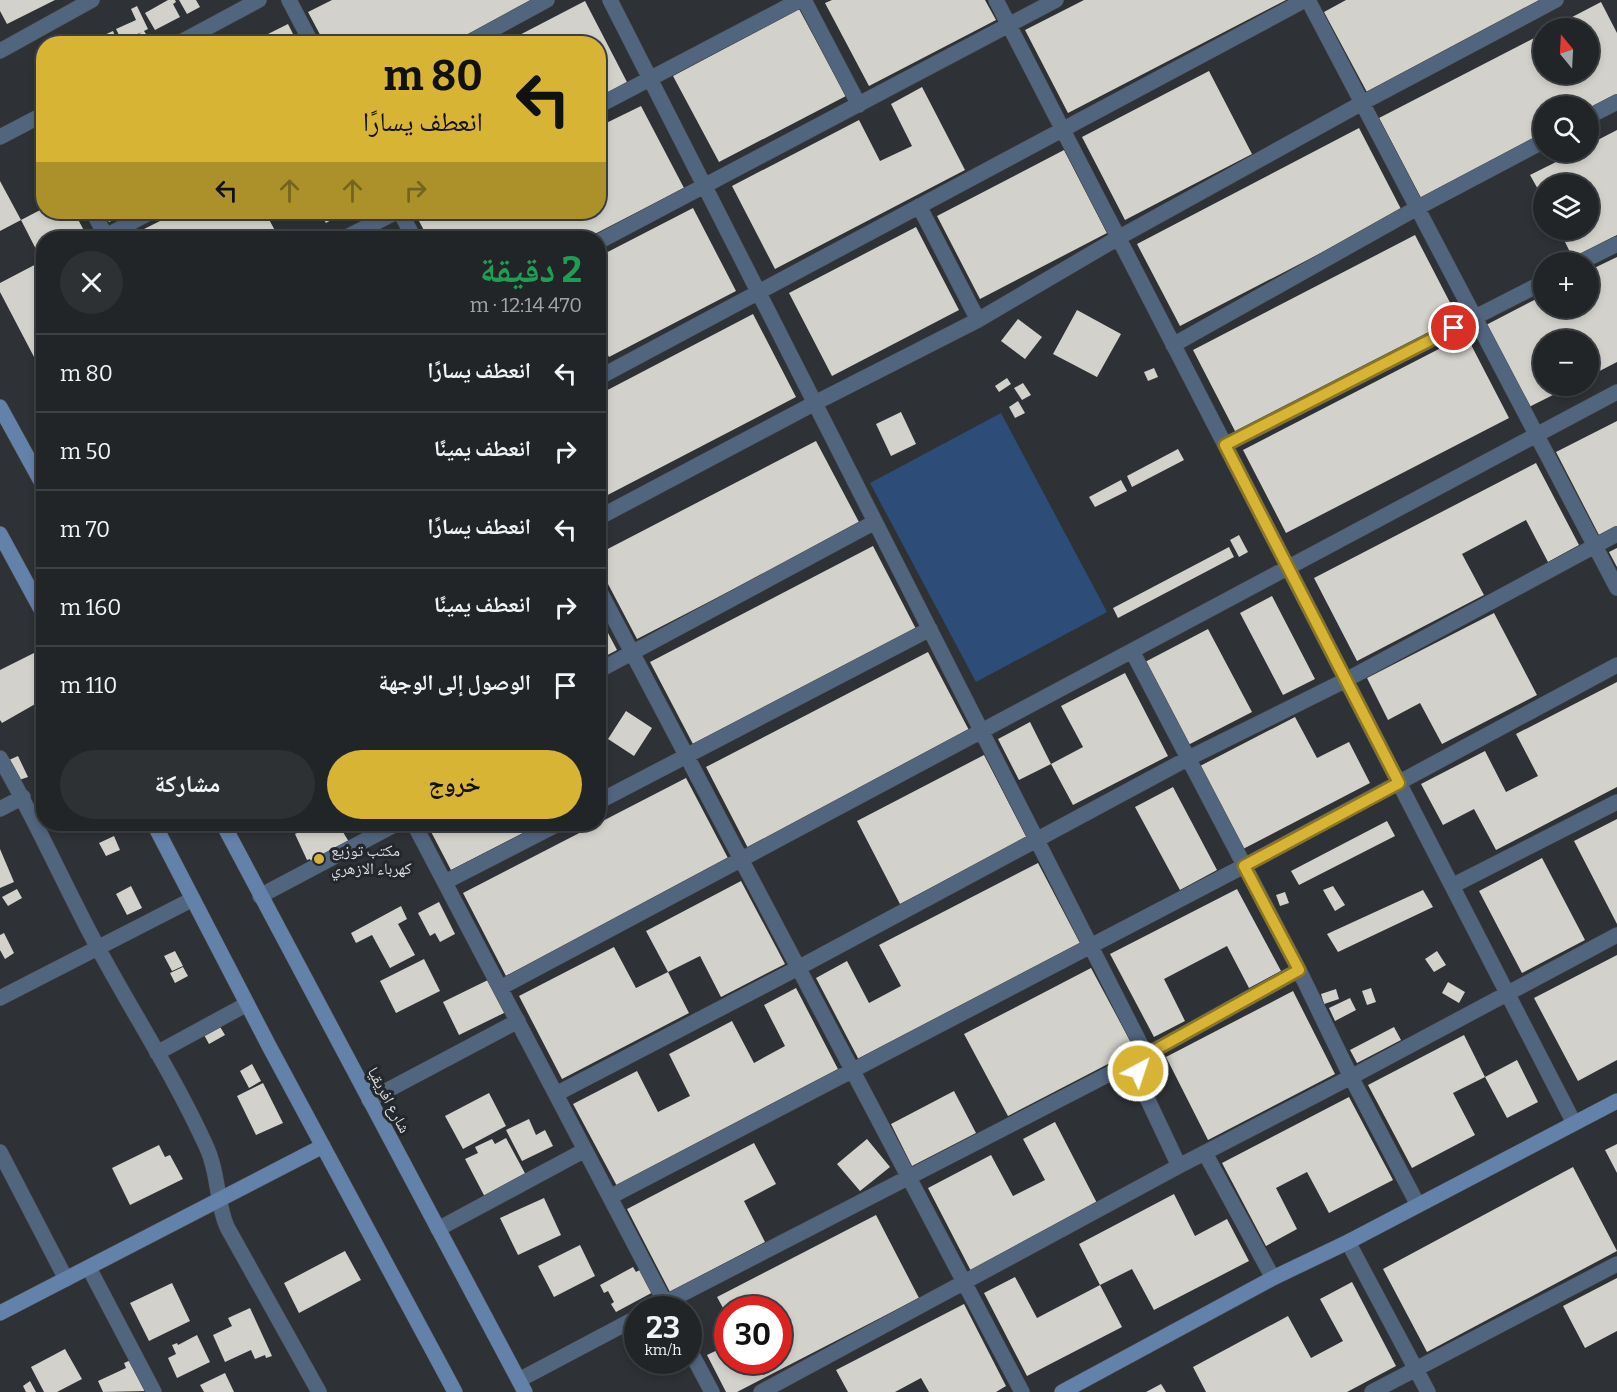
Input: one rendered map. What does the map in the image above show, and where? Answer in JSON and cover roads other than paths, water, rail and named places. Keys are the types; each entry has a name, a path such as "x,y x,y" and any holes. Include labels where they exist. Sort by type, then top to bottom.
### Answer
{"street":[{"path":"0,51 92,0"},
{"path":"192,36 259,0"},
{"path":"289,0 308,36"},
{"path":"481,36 547,0"},
{"path":"610,0 1146,1055"},
{"path":"606,102 802,0 859,105"},
{"path":"996,0 1574,1124"},
{"path":"606,238 1056,0"},
{"path":"606,374 1306,0 1617,588"},
{"path":"606,514 978,320 1118,238 1362,103 1556,0"},
{"path":"1599,111 1617,102"},
{"path":"0,137 36,119"},
{"path":"1173,345 1417,208 1533,147"},
{"path":"919,206 978,320"},
{"path":"117,231 138,219"},
{"path":"359,231 384,219"},
{"path":"1599,253 1617,244"},
{"path":"1225,445 1533,288"},
{"path":"500,988 1617,392"},
{"path":"0,407 36,472"},
{"path":"606,667 875,522"},
{"path":"0,534 36,600"},
{"path":"556,1094 798,968 1036,838 1187,759 1346,680 1617,534"},
{"path":"606,603 1022,1392"},
{"path":"606,798 930,629"},
{"path":"1132,651 1299,970 1351,1077 1418,1205"},
{"path":"610,1197 1244,866 1617,665"},
{"path":"0,758 36,823"},
{"path":"0,809 23,797"},
{"path":"1452,886 1617,802"},
{"path":"40,831 98,948 208,1150 215,1170 223,1218 319,1392"},
{"path":"158,831 247,1004 455,1392"},
{"name":"شارع افريقيا","path":"227,831 522,1386"},
{"path":"260,896 383,831"},
{"path":"418,831 662,1296"},
{"path":"445,882 544,831"},
{"path":"0,998 193,899"},
{"path":"761,1392 1179,1166 1617,935"},
{"path":"686,1296 908,1176 1146,1055 1299,970"},
{"path":"157,1053 247,1004"},
{"path":"369,1100 518,1021"},
{"path":"1146,1055 1139,1065 1139,1081 1179,1166"},
{"path":"1063,1392 1273,1278 1348,1242 1617,1101"},
{"path":"0,1313 323,1146"},
{"path":"438,1229 585,1150"},
{"path":"0,1152 66,1279"},
{"path":"1204,1153 1273,1278"},
{"path":"1348,1242 1428,1392"},
{"path":"1372,1392 1617,1264"},
{"path":"89,1268 154,1392"},
{"path":"522,1386 624,1325"},
{"path":"702,1373 712,1392"}],"place":[{"name":"مكتب توزيع كهرباء الازهري","path":"319,859"}]}
